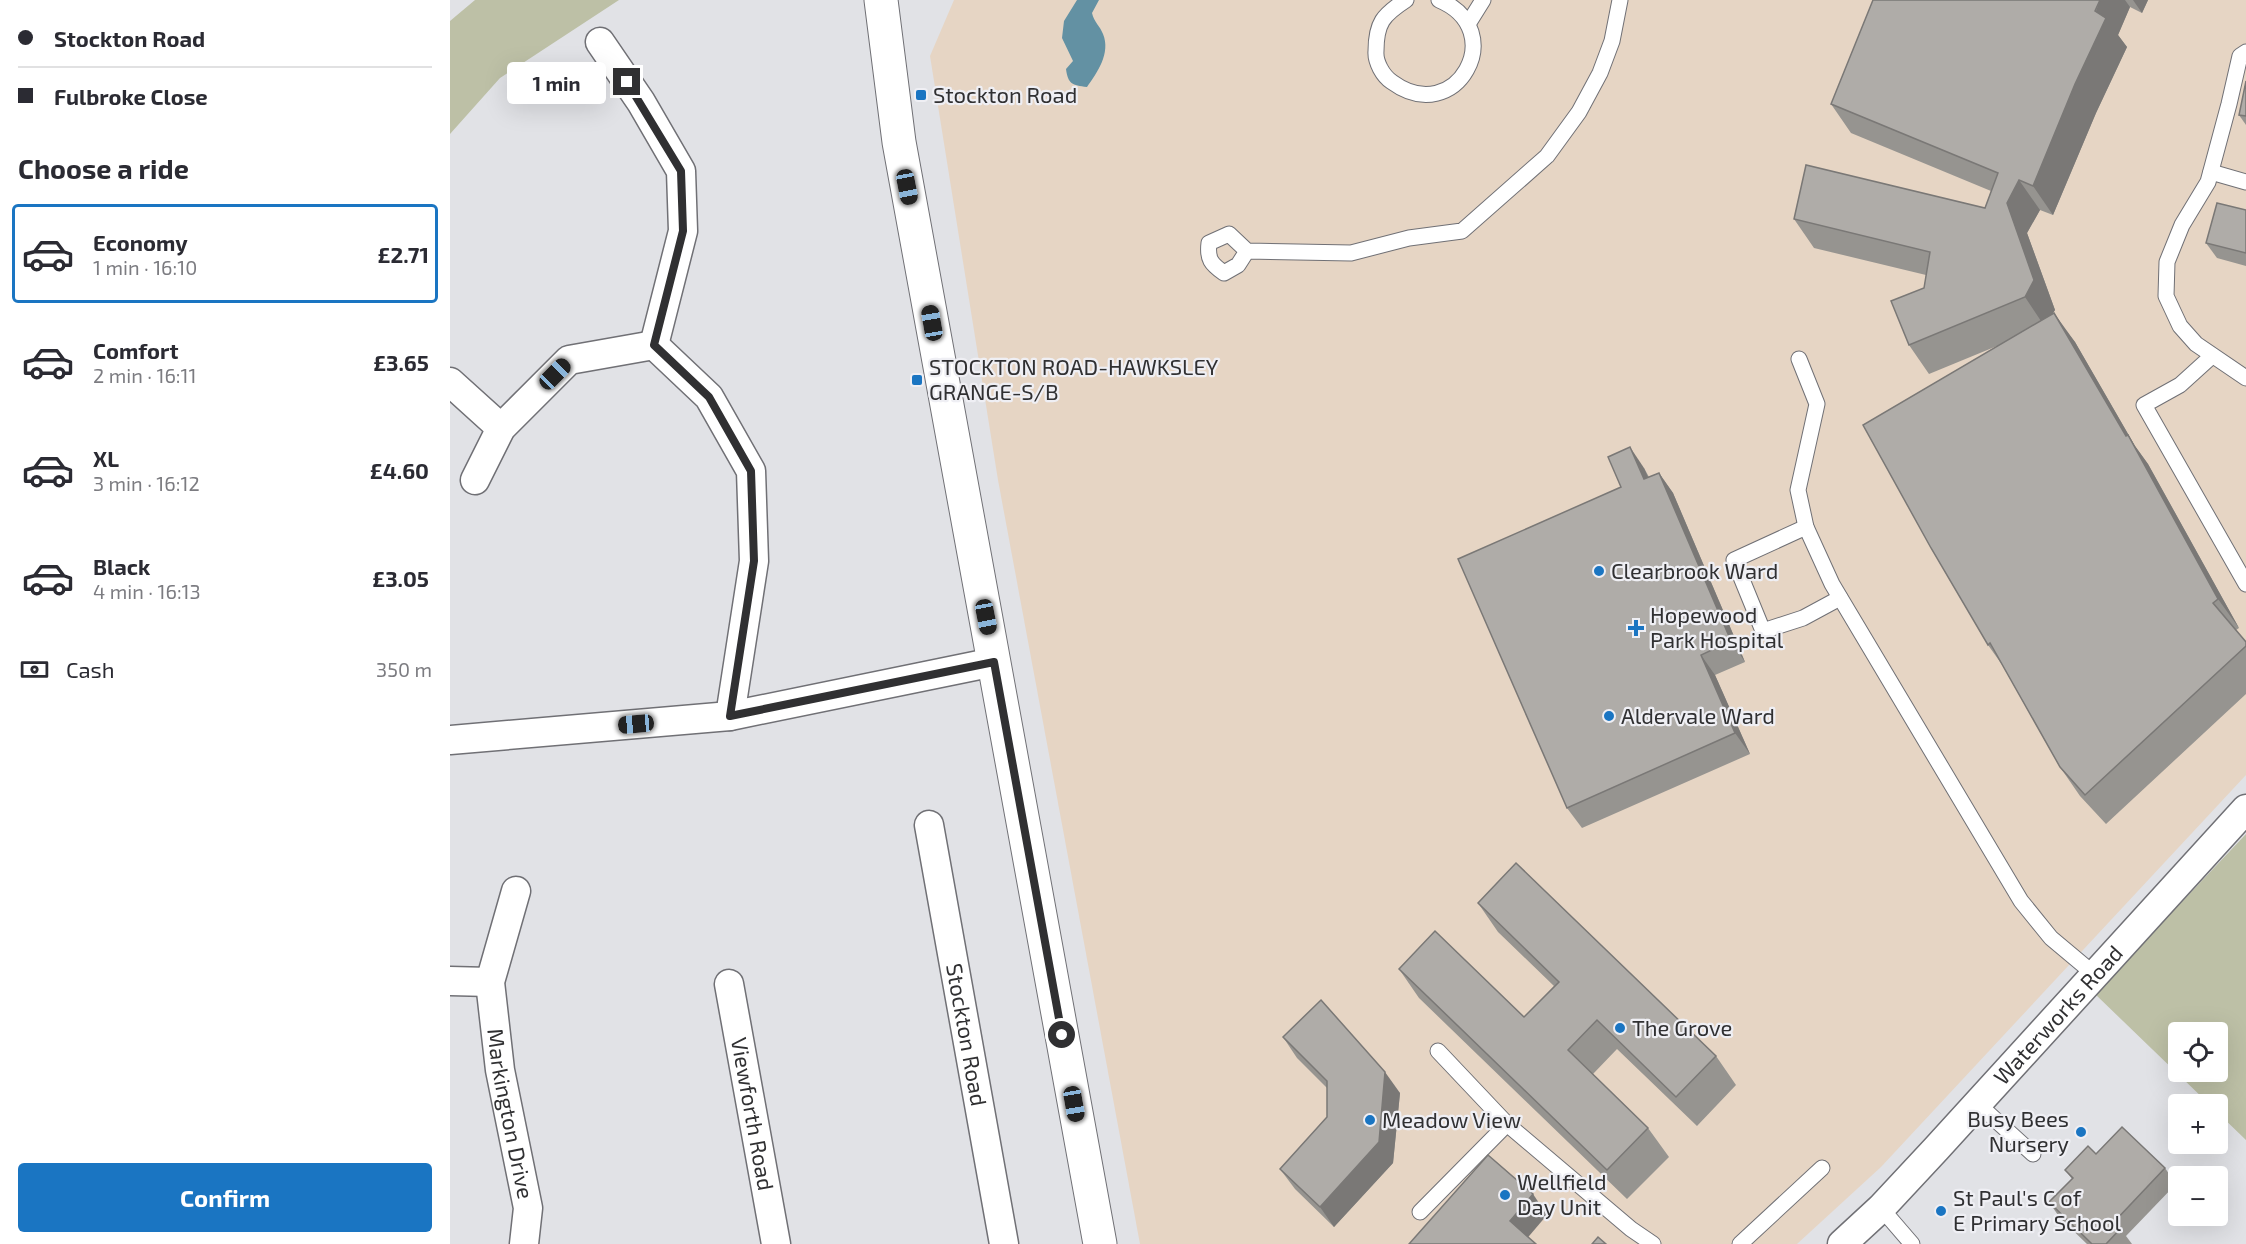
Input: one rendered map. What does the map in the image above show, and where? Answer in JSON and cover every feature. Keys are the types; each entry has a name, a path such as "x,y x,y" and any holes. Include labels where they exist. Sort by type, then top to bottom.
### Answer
{"main road":[{"path":"885,7 898,142 1100,1244"}],"street":[{"path":"600,42 641,102 681,171 683,231 654,345"},
{"path":"654,345 709,397 751,471 754,561 730,716"},
{"path":"475,480 501,428 569,360 654,345"},
{"path":"450,382 501,428"},
{"path":"450,740 730,716 994,662"},
{"name":"Waterworks Road","path":"1842,1244 1881,1208 2246,809"},
{"name":"Stockton Road","path":"929,825 1004,1244"},
{"name":"Markington Drive","path":"516,891 490,982 500,1070 528,1208 524,1244"},
{"path":"450,981 490,982"},
{"name":"Viewforth Road","path":"729,984 776,1244"}],"lane":[{"path":"1406,0 1388,12 1376,33 1376,57 1386,78 1405,92 1429,96 1451,87 1468,70 1474,47 1468,24 1453,6 1439,0"},
{"path":"1468,24 1484,0"},
{"path":"1247,251 1351,253 1409,238 1462,231 1547,156 1578,112 1600,73 1612,41 1620,0"},
{"path":"2246,52 2240,56 2208,182 2182,225 2168,262 2166,296 2180,326 2196,344 2246,378"},
{"path":"2211,172 2246,182"},
{"path":"2212,356 2180,385 2144,405 2246,584"},
{"path":"1799,360 1817,404 1798,489 1806,527 1840,598 2021,901 2050,938 2094,974"},
{"path":"1806,527 1734,560 1763,631 1803,618 1840,598"},
{"path":"1438,1051 1507,1124 1631,1229 1653,1244"},
{"path":"1977,1103 2033,1154"},
{"path":"1420,1212 1507,1124"},
{"path":"1740,1244 1822,1168"},
{"path":"1881,1208 1912,1244"}],"shaded area":[{"name":"Hopewood Park Hospital","path":"954,0 2246,0 2246,775 1881,1167 1797,1244 1140,1244 998,480 930,56"}],"green space":[{"path":"475,0 619,0 500,78 450,134 450,21"},
{"path":"2246,834 2246,1140 2228,1123 2228,1094 2199,1094 2186,1082 2228,1082 2228,1022 2168,1022 2168,1064 2095,994"}],"water":[{"path":"1077,0 1099,0 1092,13 1105,41 1102,62 1087,87 1074,84 1068,78 1066,69 1073,61 1062,38 1064,21"}],"building":[{"path":"1873,0 2100,0 2095,11 2106,18 2075,84 2033,186 2019,180 2007,203 2034,280 2025,297 1909,345 1891,301 1924,288 1930,252 1794,219 1806,165 1985,208 1998,173 1831,104"},
{"path":"2246,81 2246,116 2239,115"},
{"path":"2217,203 2246,210 2246,253 2206,243"},
{"path":"2054,313 2126,436 2128,435 2218,599 2213,603 2246,642 2246,646 2085,795 2060,767 1990,643 1988,645 1931,548 1863,425"},
{"path":"1630,447 1644,479 1659,473 1731,641 1701,655 1735,733 1567,808 1458,559 1621,487 1608,457"},
{"name":"The Grove","path":"1516,863 1716,1056 1676,1097 1597,1020 1568,1050 1648,1128 1607,1170 1399,969 1435,931 1524,1017 1559,982 1478,903"},
{"name":"Meadow View","path":"1321,1000 1385,1072 1379,1142 1320,1207 1280,1169 1327,1117 1327,1081 1283,1037"},
{"path":"2122,1127 2165,1168 2114,1222 2121,1228 2106,1244 2092,1244 2049,1202 2073,1178 2065,1170 2088,1146 2096,1154"},
{"path":"1488,1155 1533,1194 1510,1221 1536,1244 1409,1244"},
{"path":"1598,1237 1606,1244 1592,1244"}],"place":[{"name":"Stockton Road","path":"921,95"},
{"name":"STOCKTON ROAD-HAWKSLEY GRANGE-S/B","path":"917,380"},
{"name":"Clearbrook Ward","path":"1599,571"},
{"name":"Hopewood Park Hospital","path":"1636,628"},
{"name":"Aldervale Ward","path":"1609,716"},
{"name":"The Grove","path":"1620,1028"},
{"name":"Meadow View","path":"1370,1120"},
{"name":"Busy Bees Nursery","path":"2081,1132"},
{"name":"Wellfield Day Unit","path":"1505,1195"},
{"name":"St Paul's C of E Primary School","path":"1941,1211"}],"route":[{"path":"627,82 681,171 683,231 654,345 709,397 751,471 754,561 730,716 994,662 1062,1035"}]}
